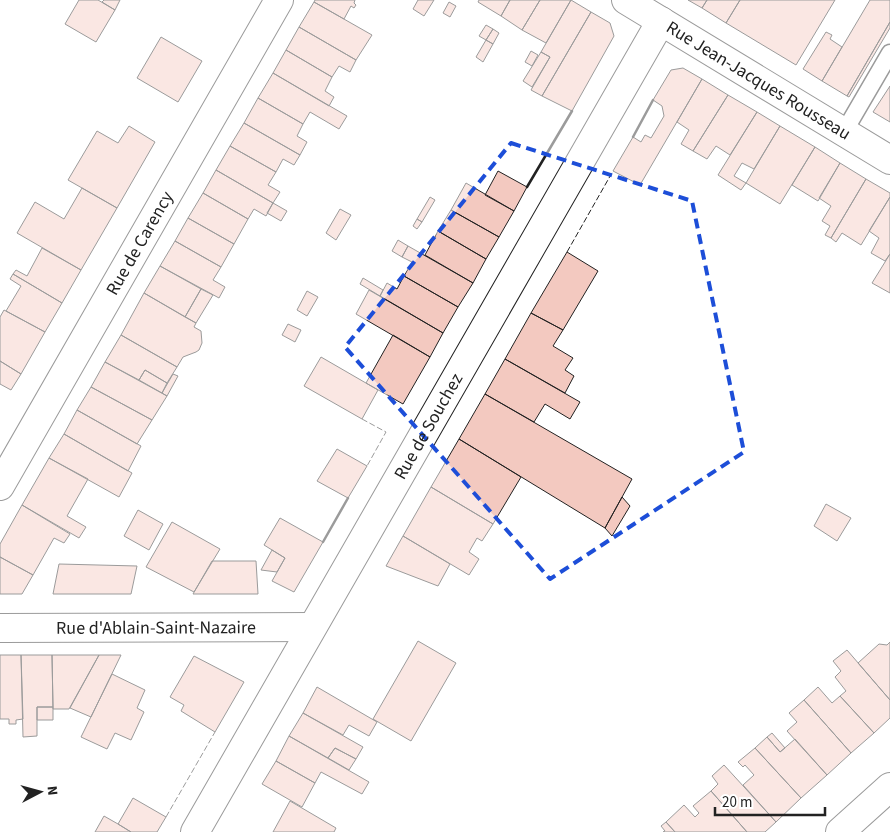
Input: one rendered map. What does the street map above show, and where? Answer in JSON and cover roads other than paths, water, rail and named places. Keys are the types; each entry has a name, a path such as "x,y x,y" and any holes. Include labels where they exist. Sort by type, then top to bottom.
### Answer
{"street":[{"name":"Rue de Carency","path":"0,486 280,0"},
{"name":"Rue Jean-Jacques Rousseau","path":"626,0 890,160"},
{"name":"Rue de Souchez","path":"195,832 661,21"},
{"name":"Rue d'Ablain-Saint-Nazaire","path":"0,628 312,627"},
{"path":"840,832 890,787"}],"lane":[{"path":"844,132 890,53"}]}
